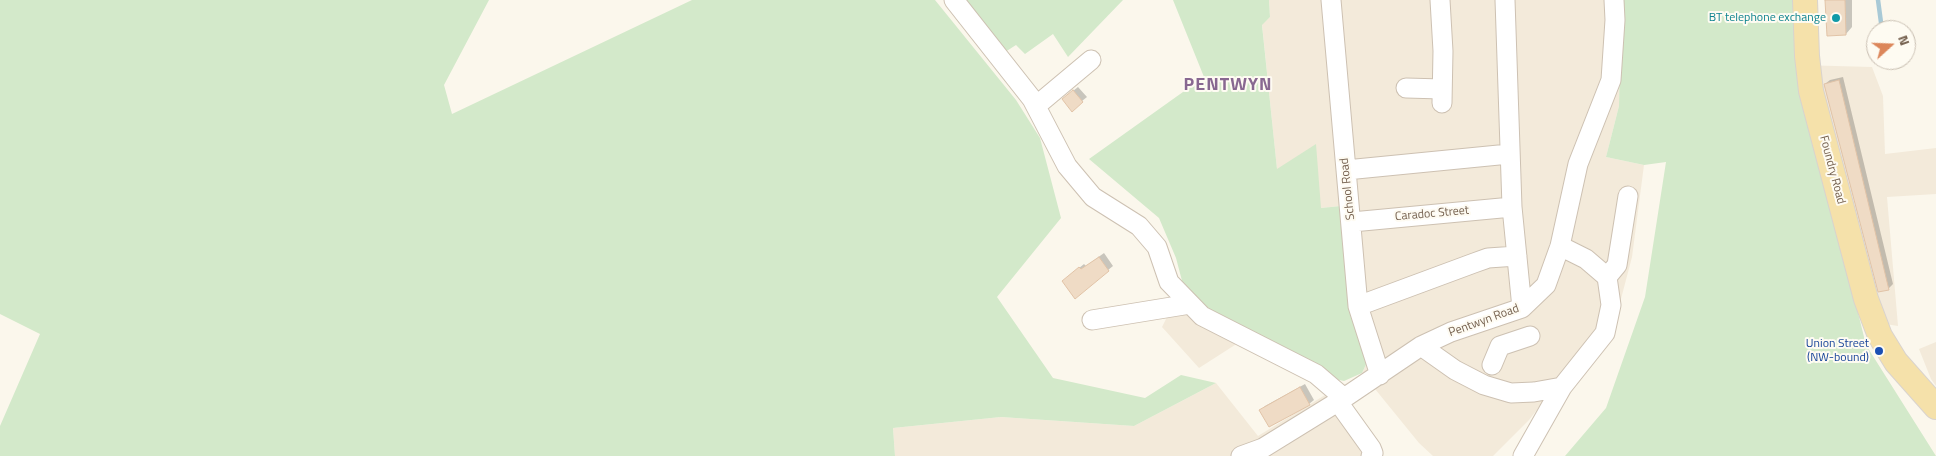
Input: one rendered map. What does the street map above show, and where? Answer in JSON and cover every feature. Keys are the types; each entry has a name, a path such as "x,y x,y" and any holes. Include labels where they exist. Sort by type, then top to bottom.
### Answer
{"main road":[{"name":"Foundry Road","path":"1804,0 1811,91 1866,299 1880,336 1896,362 1936,407"}],"street":[{"path":"954,0 1032,99 1067,166 1093,197 1139,226 1157,247 1170,282 1190,304 1202,316 1316,374 1341,400 1371,448 1373,454 1371,456"},
{"path":"960,0 989,37 989,46"},
{"name":"School Road","path":"1331,0 1358,306 1380,375"},
{"path":"1406,88 1442,96 1443,51 1440,0"},
{"path":"1505,0 1509,154 1522,308"},
{"name":"Pentwyn Road","path":"1240,456 1263,448 1380,375 1421,346 1452,332 1522,308 1546,284 1560,246 1578,164 1612,80 1616,20 1614,0"},
{"path":"1036,106 1091,60"},
{"path":"1346,170 1509,154"},
{"path":"1607,278 1617,265 1628,196"},
{"name":"Caradoc Street","path":"1352,222 1512,207"},
{"path":"1522,456 1562,387 1605,333 1611,305 1607,278 1586,259 1560,246"},
{"path":"1358,306 1488,258 1517,256"},
{"path":"1092,320 1190,304"},
{"path":"1491,319 1500,346 1492,365"},
{"path":"1500,346 1530,336"},
{"path":"1421,346 1455,370 1484,385 1511,393 1534,392 1562,387"}],"shaded area":[{"path":"1269,0 1621,0 1619,106 1606,157 1644,165 1632,257 1612,333 1546,398 1529,420 1493,456 1433,456 1419,443 1362,373 1369,358 1341,206 1321,208 1277,169 1262,24 1270,17"},
{"path":"1799,65 1866,67 1866,70 1873,70 1883,96 1885,154 1936,148 1936,194 1887,197 1898,326 1860,320 1806,102"},
{"path":"1170,311 1186,312 1238,343 1199,368 1162,327"},
{"path":"1936,342 1936,386 1931,379 1919,349"},
{"path":"1216,383 1258,436 1325,395 1344,405 1376,456 895,456 893,428 1001,417 1134,426"}],"green space":[{"path":"0,0 489,0 444,85 452,114 692,0 935,0 1016,100 1040,138 1061,218 997,297 1053,378 1145,398 1181,375 1216,383 1134,426 1001,417 893,428 895,456 0,456 0,426 40,334 0,314"},
{"path":"966,0 1123,0 1068,57 1053,34 1025,54 1016,45 1002,54"},
{"path":"1173,0 1269,0 1270,17 1262,25 1277,169 1316,144 1321,208 1341,206 1369,358 1362,373 1344,381 1334,379 1214,322 1186,296 1176,258 1159,218 1089,159 1204,77"},
{"path":"1621,0 1795,0 1806,102 1866,345 1936,456 1565,456 1606,408 1645,297 1666,162 1644,165 1606,157 1619,106"}],"building":[{"name":"BT telephone exchange","path":"1825,0 1845,0 1846,35 1827,36"},
{"path":"1839,80 1889,290 1878,292 1824,84"},
{"path":"1073,90 1083,102 1072,112 1062,99"},
{"path":"1099,257 1109,271 1075,299 1062,281 1079,267 1081,269"},
{"path":"1300,387 1310,405 1269,427 1259,410"}],"waterway":[{"path":"1878,0 1881,20"}],"place":[{"name":"BT telephone exchange","path":"1836,18"},
{"name":"Union Street (NW-bound)","path":"1879,351"}],"district":[{"name":"PENTWYN","path":"1228,86"}]}
